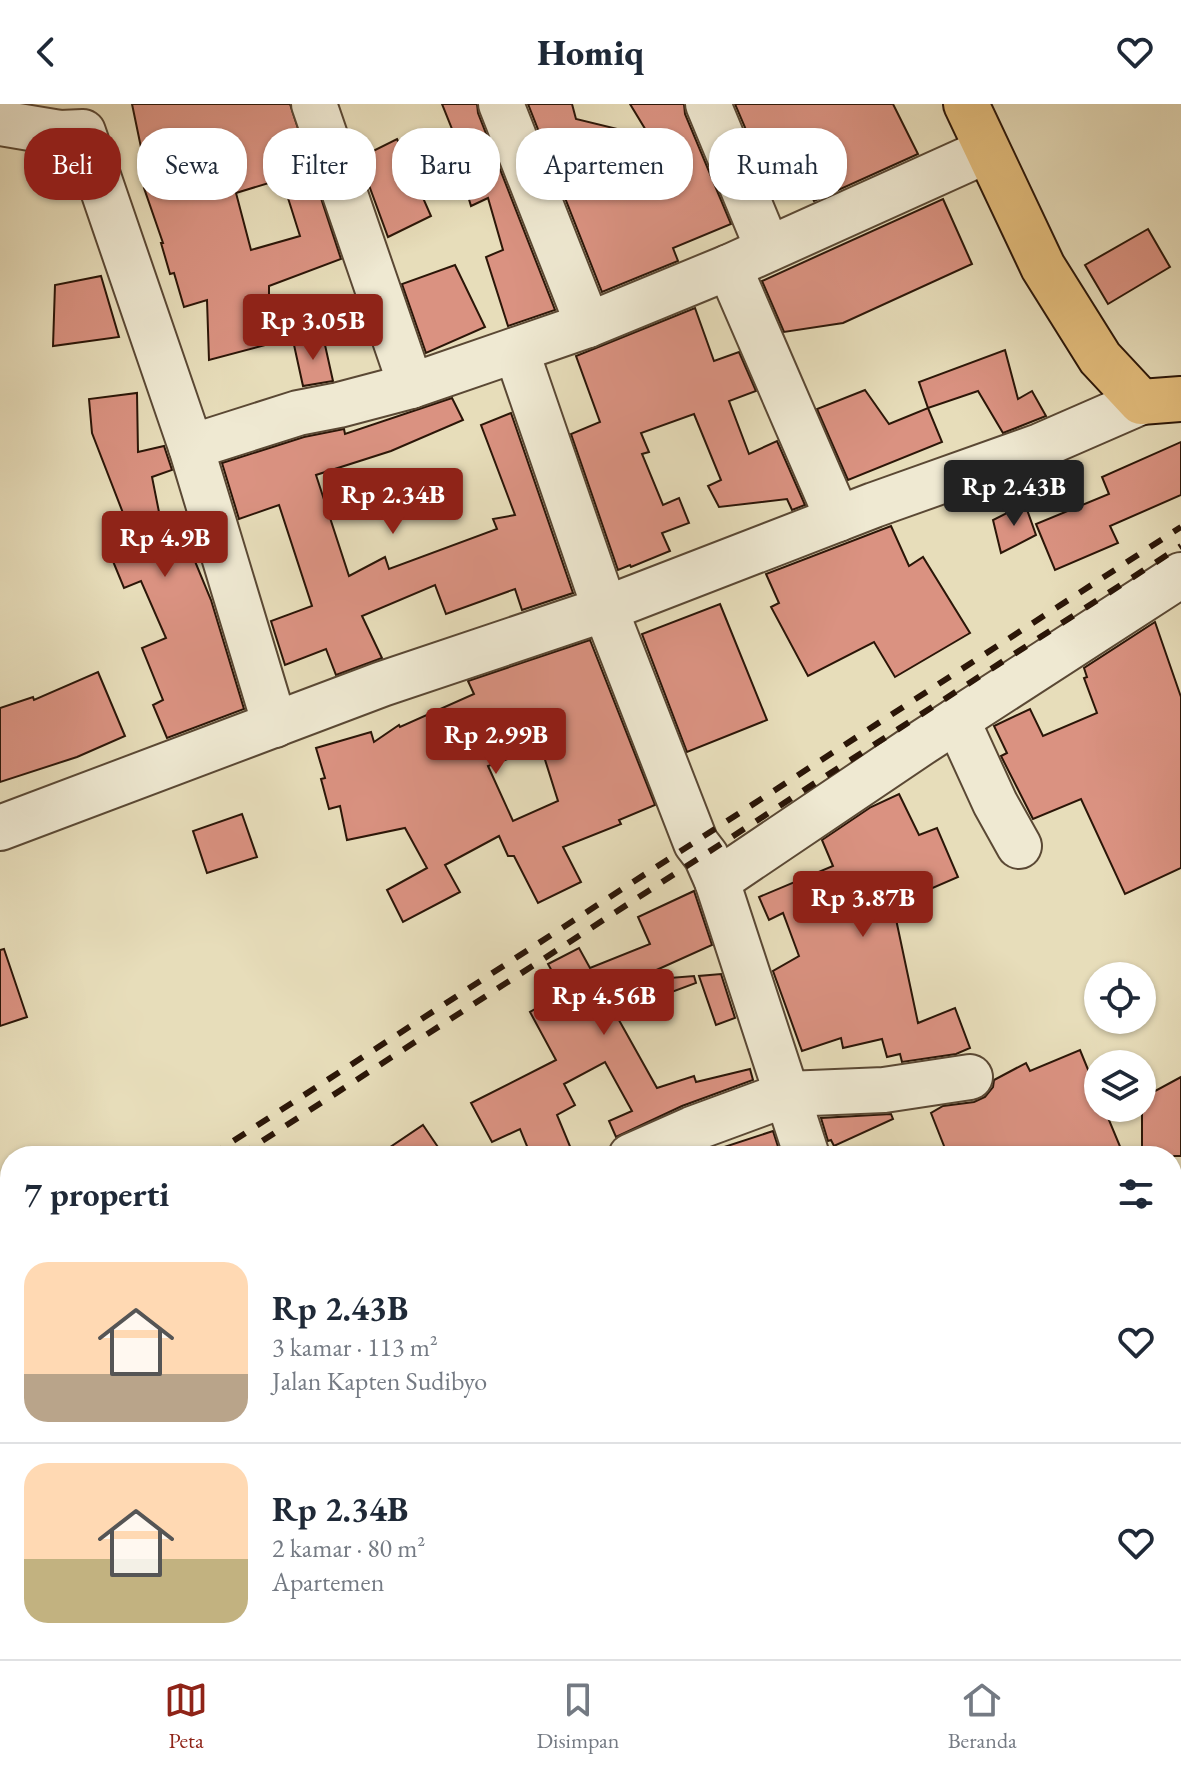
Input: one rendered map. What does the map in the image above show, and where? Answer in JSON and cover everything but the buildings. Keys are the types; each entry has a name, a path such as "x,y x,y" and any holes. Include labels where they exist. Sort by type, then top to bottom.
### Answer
{"main road":[{"path":"966,104 1043,267 1100,358 1161,400"}],"street":[{"path":"314,104 411,386"},
{"path":"501,104 588,325"},
{"path":"708,104 768,249"},
{"path":"0,123 60,133 80,118 191,447 275,725"},
{"path":"191,447 298,413 411,386 588,325 729,267 986,151"},
{"path":"729,267 838,519"},
{"path":"516,350 605,609 696,843 706,856 717,881 804,1146"},
{"path":"0,828 382,684 605,609 1161,400"},
{"path":"717,881 1181,575"},
{"path":"957,720 995,803 1019,846"},
{"path":"654,1146 787,1094 884,1090 970,1077"}],"railway":[{"path":"225,1146 1181,527"},
{"path":"254,1146 1181,546"}]}
